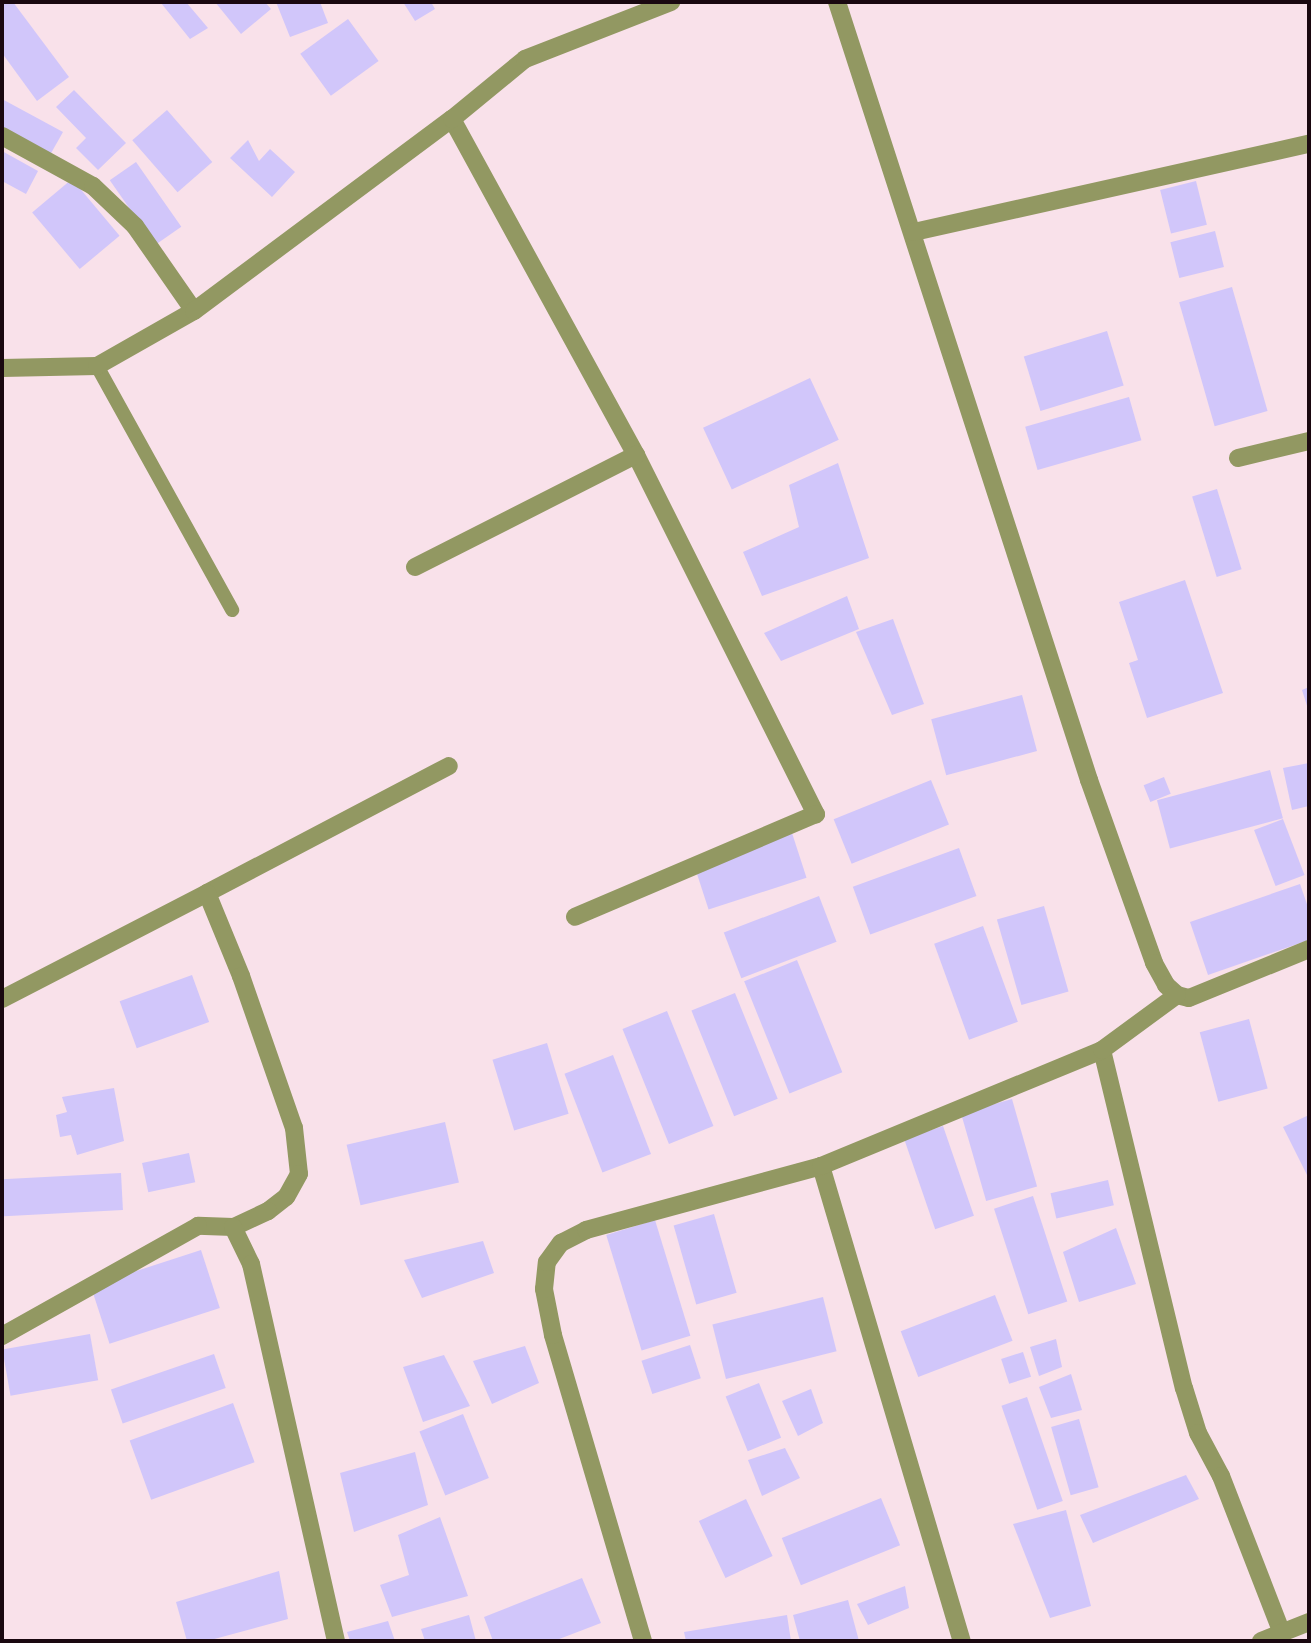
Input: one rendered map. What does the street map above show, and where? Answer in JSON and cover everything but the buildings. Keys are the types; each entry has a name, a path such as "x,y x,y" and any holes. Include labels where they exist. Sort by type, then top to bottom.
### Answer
{"street":[{"path":"2,368 97,366 194,311 452,119 525,59 671,2"},
{"path":"837,2 914,232 1089,780 1154,963 1166,985 1177,995 1189,998 1205,994 1309,949"},
{"path":"452,119 636,455 816,814 575,917"},
{"path":"2,135 93,186 135,226 194,311"},
{"path":"914,232 1309,145"},
{"path":"1238,458 1309,441"},
{"path":"415,567 636,455"},
{"path":"2,999 449,766"},
{"path":"2,1336 198,1226 233,1227 286,1197 299,1174 294,1128 241,975 207,893"},
{"path":"643,1641 554,1335 544,1289 547,1262 561,1243 586,1230 821,1166 1102,1050 1177,995"},
{"path":"1102,1050 1184,1388 1198,1433 1221,1476 1282,1633"},
{"path":"821,1166 962,1641"},
{"path":"233,1227 251,1264 336,1641"},
{"path":"1261,1641 1309,1622"}],"lane":[{"path":"97,366 232,610"}]}
